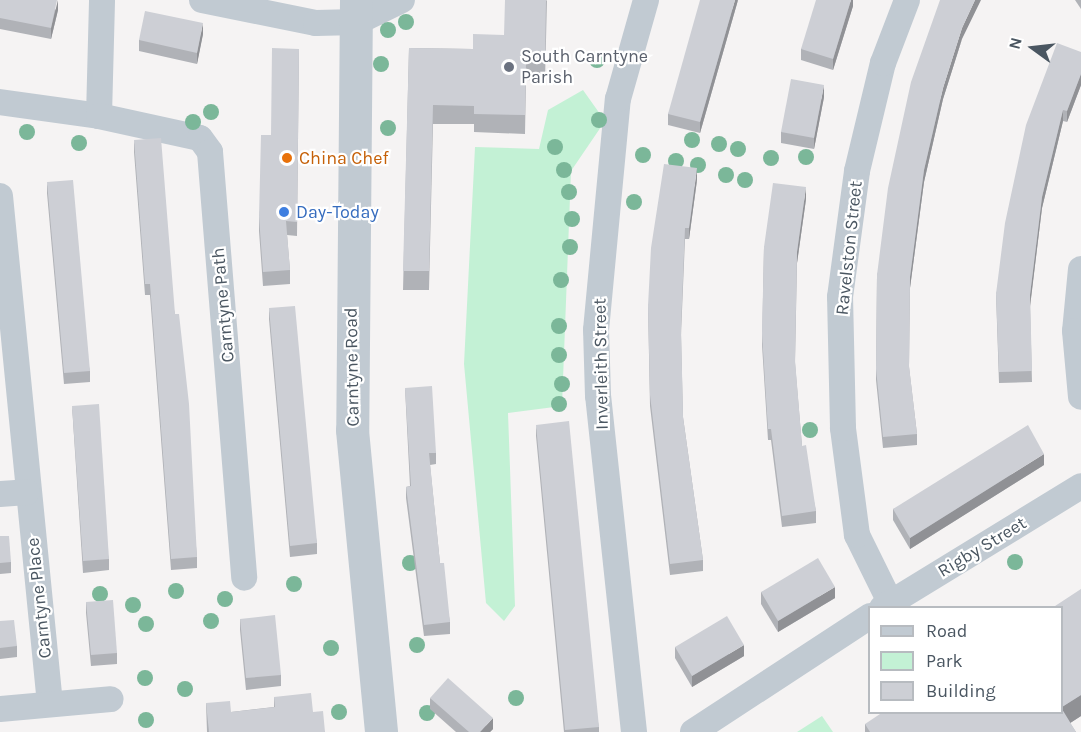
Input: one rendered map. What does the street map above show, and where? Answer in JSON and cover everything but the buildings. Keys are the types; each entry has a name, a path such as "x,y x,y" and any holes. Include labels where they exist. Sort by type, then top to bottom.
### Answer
{"street":[{"path":"0,102 99,117 102,0"},
{"path":"202,0 316,23 402,0"},
{"name":"Inverleith Street","path":"634,732 598,396 596,330 606,196 618,99 646,0"},
{"name":"Ravelston Street","path":"880,606 857,535 843,428 840,297 857,171 883,63 907,0"},
{"name":"Carntyne Road","path":"357,11 352,430 381,732"},
{"name":"Carntyne Path","path":"99,117 200,138 210,152 244,578"},
{"name":"Carntyne Place","path":"0,196 4,280 50,704"},
{"path":"1081,269 1075,331 1081,397"},
{"name":"Rigby Street","path":"886,606 1081,486"},
{"path":"0,494 27,492"},
{"name":"Rigby Street","path":"693,732 868,618"},
{"path":"0,709 111,699"}],"green space":[{"path":"583,90 605,121 571,171 562,406 508,413 515,606 504,621 486,603 464,364 475,147 539,149 548,110"},
{"path":"822,716 833,732 797,732"}],"place":[{"name":"South Carntyne Parish","path":"509,67"},
{"name":"China Chef","path":"287,158"},
{"name":"Day-Today","path":"284,212"}]}
